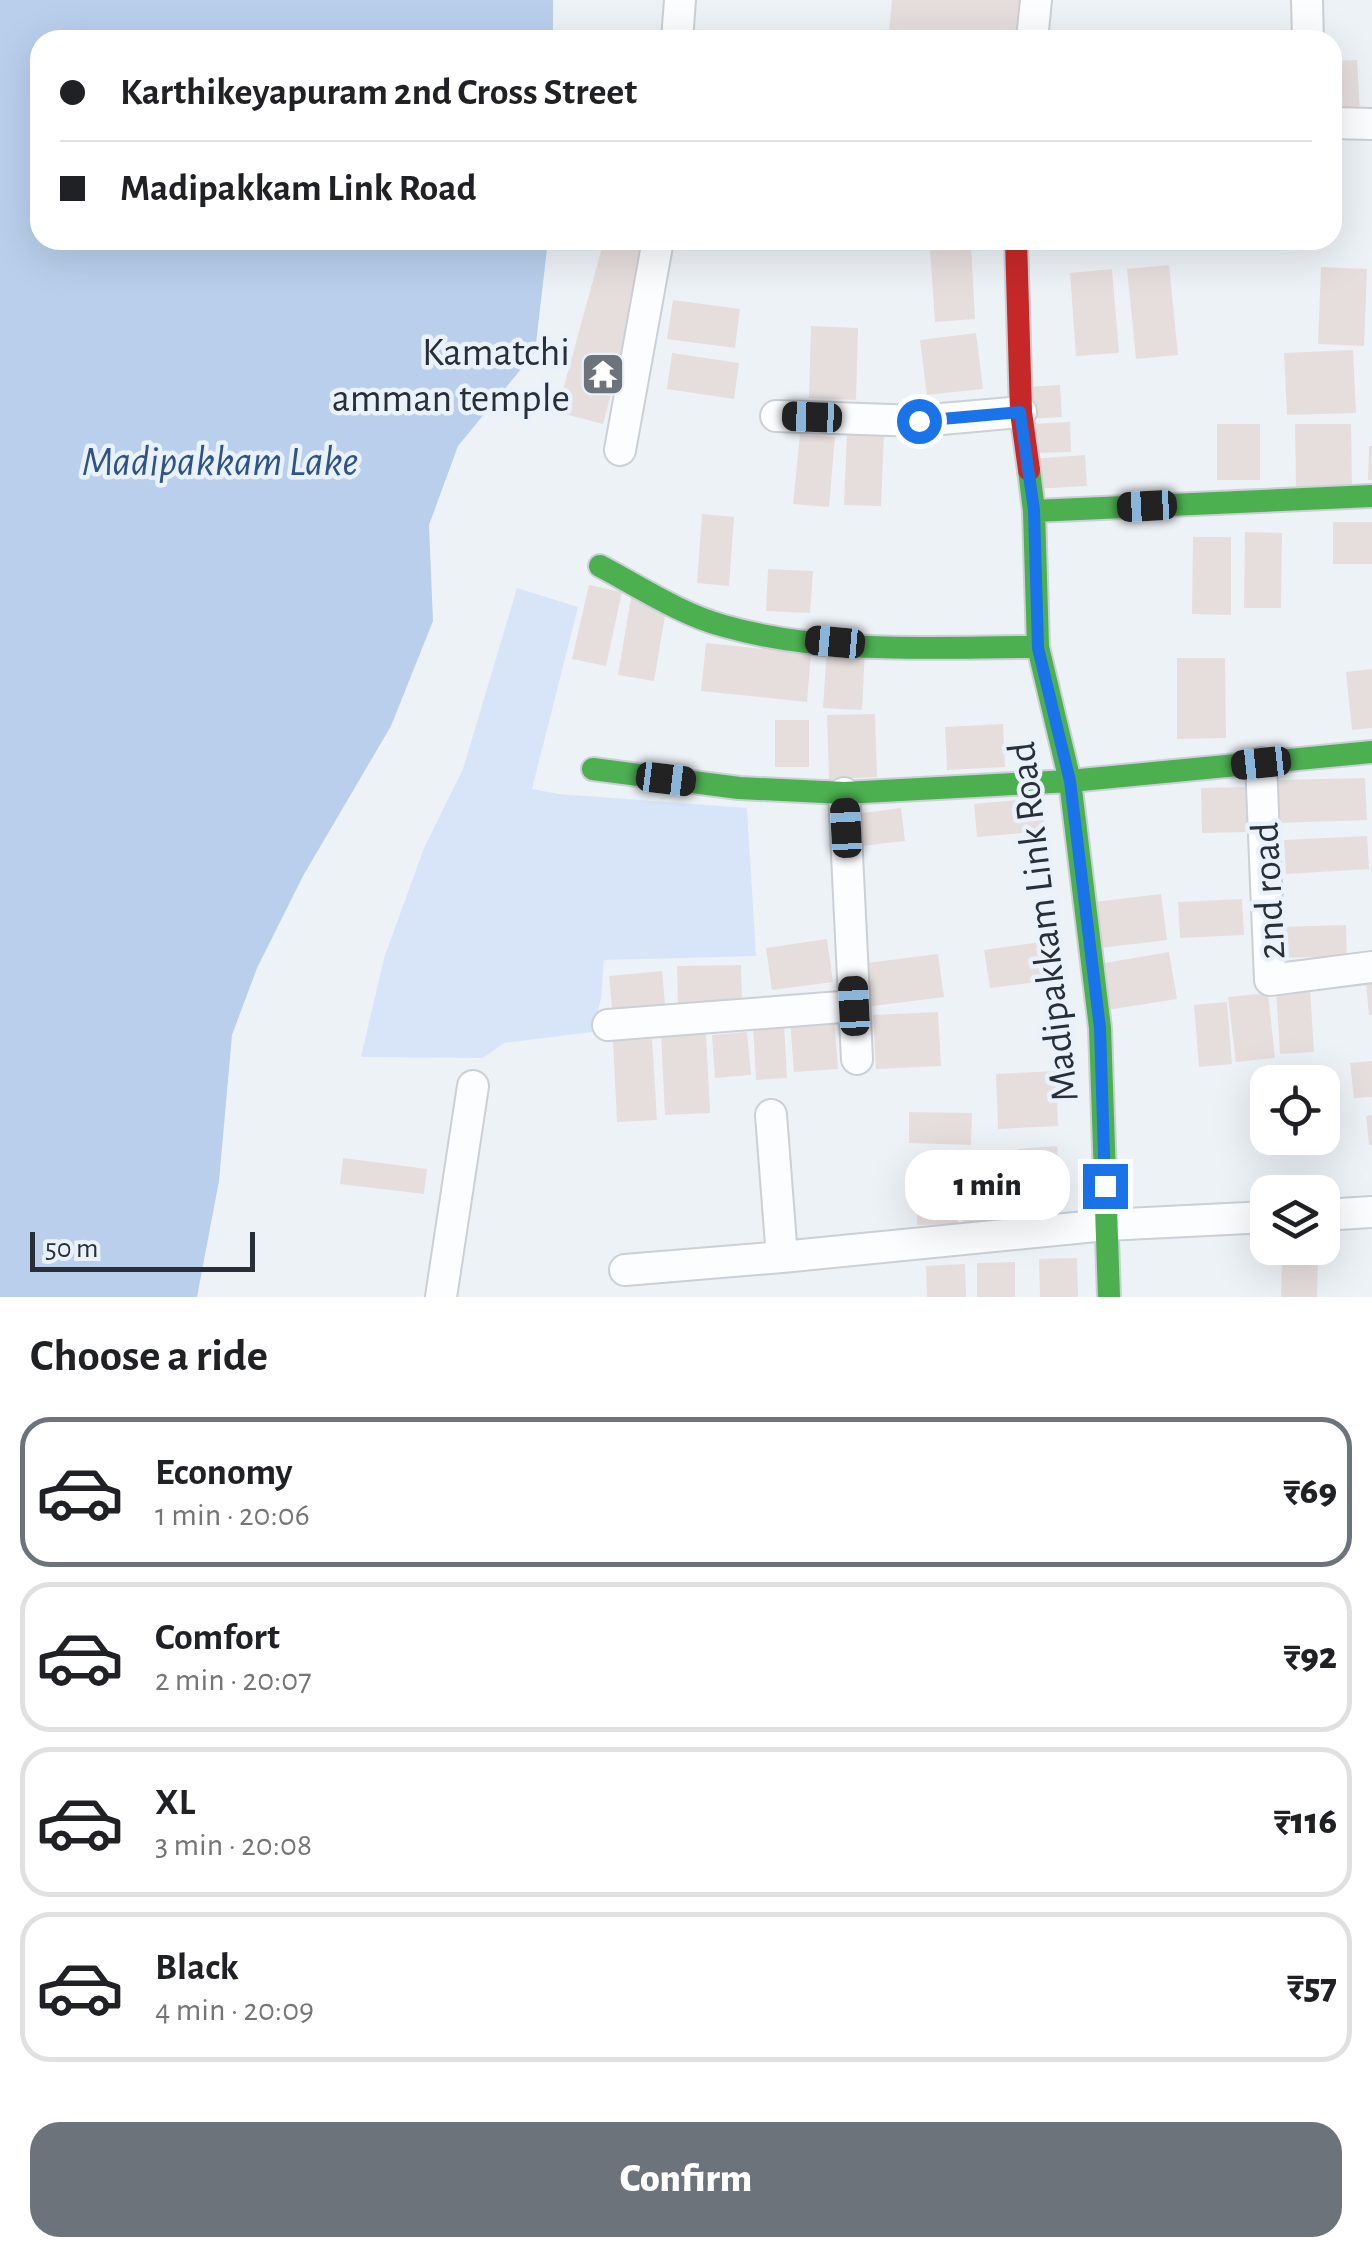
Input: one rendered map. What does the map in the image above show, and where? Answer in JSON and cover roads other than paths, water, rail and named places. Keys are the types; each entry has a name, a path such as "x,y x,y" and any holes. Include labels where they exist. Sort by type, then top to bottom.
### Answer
{"street":[{"path":"678,30 680,0"},
{"path":"1033,30 1036,0"},
{"path":"1307,0 1308,30"},
{"path":"1342,123 1372,124"},
{"path":"620,450 656,250"},
{"name":"Madipakkam Link Road","path":"1016,250 1020,412 1034,510 1038,648 1070,781 1100,1028 1109,1297"},
{"path":"776,416 919,421 1020,412"},
{"path":"1034,510 1372,496"},
{"path":"600,566 721,625 777,637 864,645 1038,648"},
{"path":"593,769 739,788 844,793 1070,781 1372,752"},
{"name":"2nd road","path":"1261,763 1270,980 1372,967"},
{"path":"844,793 857,1059"},
{"path":"608,1026 854,1006"},
{"path":"441,1297 473,1086"},
{"path":"771,1115 782,1257"},
{"path":"1340,1214 1372,1212"},
{"path":"625,1270 1106,1225 1250,1219"}],"water":[{"name":"Madipakkam Lake","path":"0,0 553,0 553,30 30,30 30,250 547,250 535,352 458,446 429,525 433,621 391,726 303,876 257,968 232,1035 219,1181 197,1297 0,1297"}],"place":[{"name":"Kamatchi amman temple","path":"603,374"}]}
